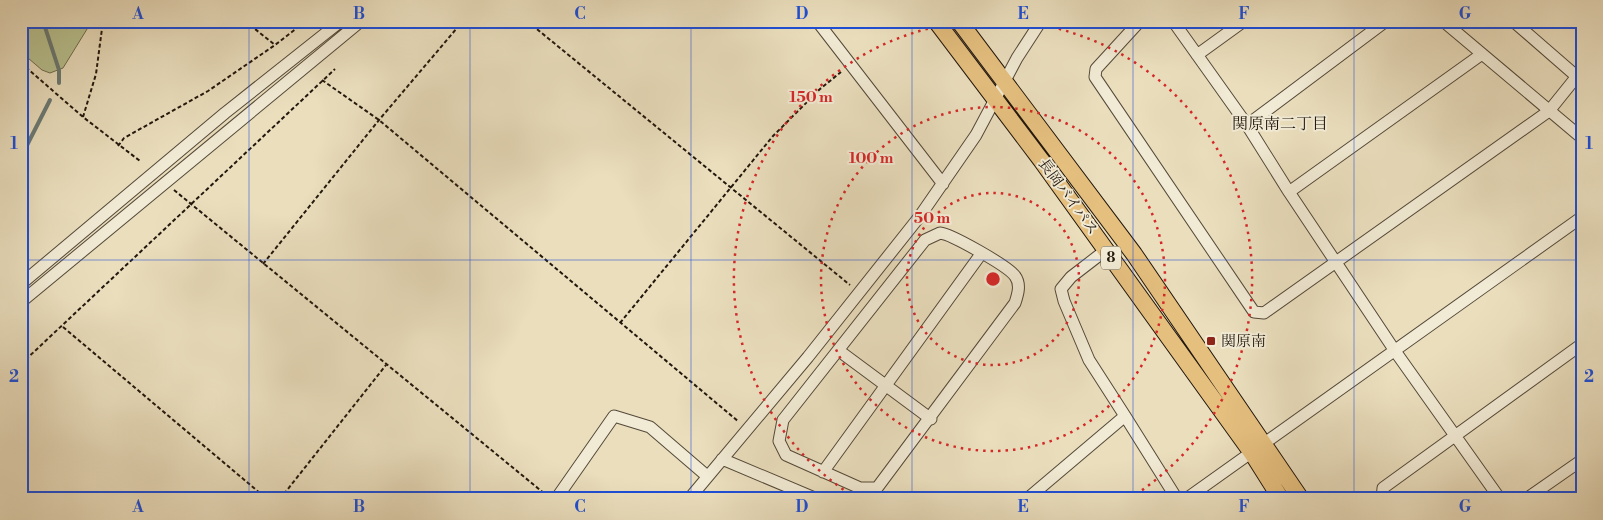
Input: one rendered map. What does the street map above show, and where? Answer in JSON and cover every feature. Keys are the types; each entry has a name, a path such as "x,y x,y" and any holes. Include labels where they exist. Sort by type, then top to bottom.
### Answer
{"highway":[{"name":"長岡バイパス","path":"936,21 1106,250 1259,449 1301,499"},
{"name":"長岡バイパス","path":"959,21 1134,254 1259,449 1281,499"}],"street":[{"path":"21,284 225,113 342,21"},
{"path":"21,302 361,21"},
{"path":"817,21 943,184"},
{"path":"689,499 746,428 808,357 858,291 920,216 976,135 1041,21"},
{"path":"1140,21 1096,69 1095,77 1254,312 1264,313 1549,111 1580,76 1513,21"},
{"path":"1173,21 1247,125 1289,192 1337,261 1395,351 1500,499"},
{"path":"1197,55 1244,21"},
{"path":"1247,125 1386,21"},
{"path":"1443,21 1582,138"},
{"path":"1289,192 1482,54"},
{"path":"1186,499 1259,449 1582,217"},
{"path":"946,234 1014,275 1017,280 1018,294 1015,302 931,419 877,488 860,488 786,455 779,441 779,430 783,420 838,350 925,240 933,235 946,234"},
{"path":"1106,250 1071,277 1061,289 1064,301 1089,360 1177,499"},
{"path":"823,472 981,254"},
{"path":"1382,499 1382,488 1582,344"},
{"path":"838,350 931,419"},
{"path":"556,499 614,416 650,427 707,476"},
{"path":"1027,499 1125,416"},
{"path":"722,459 811,498"},
{"path":"1526,499 1582,460"}],"path":[{"path":"83,117 89,103 96,74 104,21"},
{"path":"245,21 276,45"},
{"path":"118,146 124,138 208,91 276,45 306,21"},
{"path":"263,264 379,120 463,21"},
{"path":"526,21 858,291"},
{"path":"21,63 118,146 140,161"},
{"path":"620,324 773,136 820,89 851,64"},
{"path":"21,364 63,327 335,69"},
{"path":"322,80 379,120 746,428"},
{"path":"172,188 550,499"},
{"path":"63,327 267,499"},
{"path":"280,499 386,365"}],"green space":[{"path":"21,21 92,21 63,68 50,73 42,70 21,52"}],"waterway":[{"path":"43,21 59,70 59,83"},
{"path":"21,157 50,100"}],"place":[{"name":"関原南","path":"1211,341"}],"district":[{"name":"関原南二丁目","path":"1280,124"}]}
